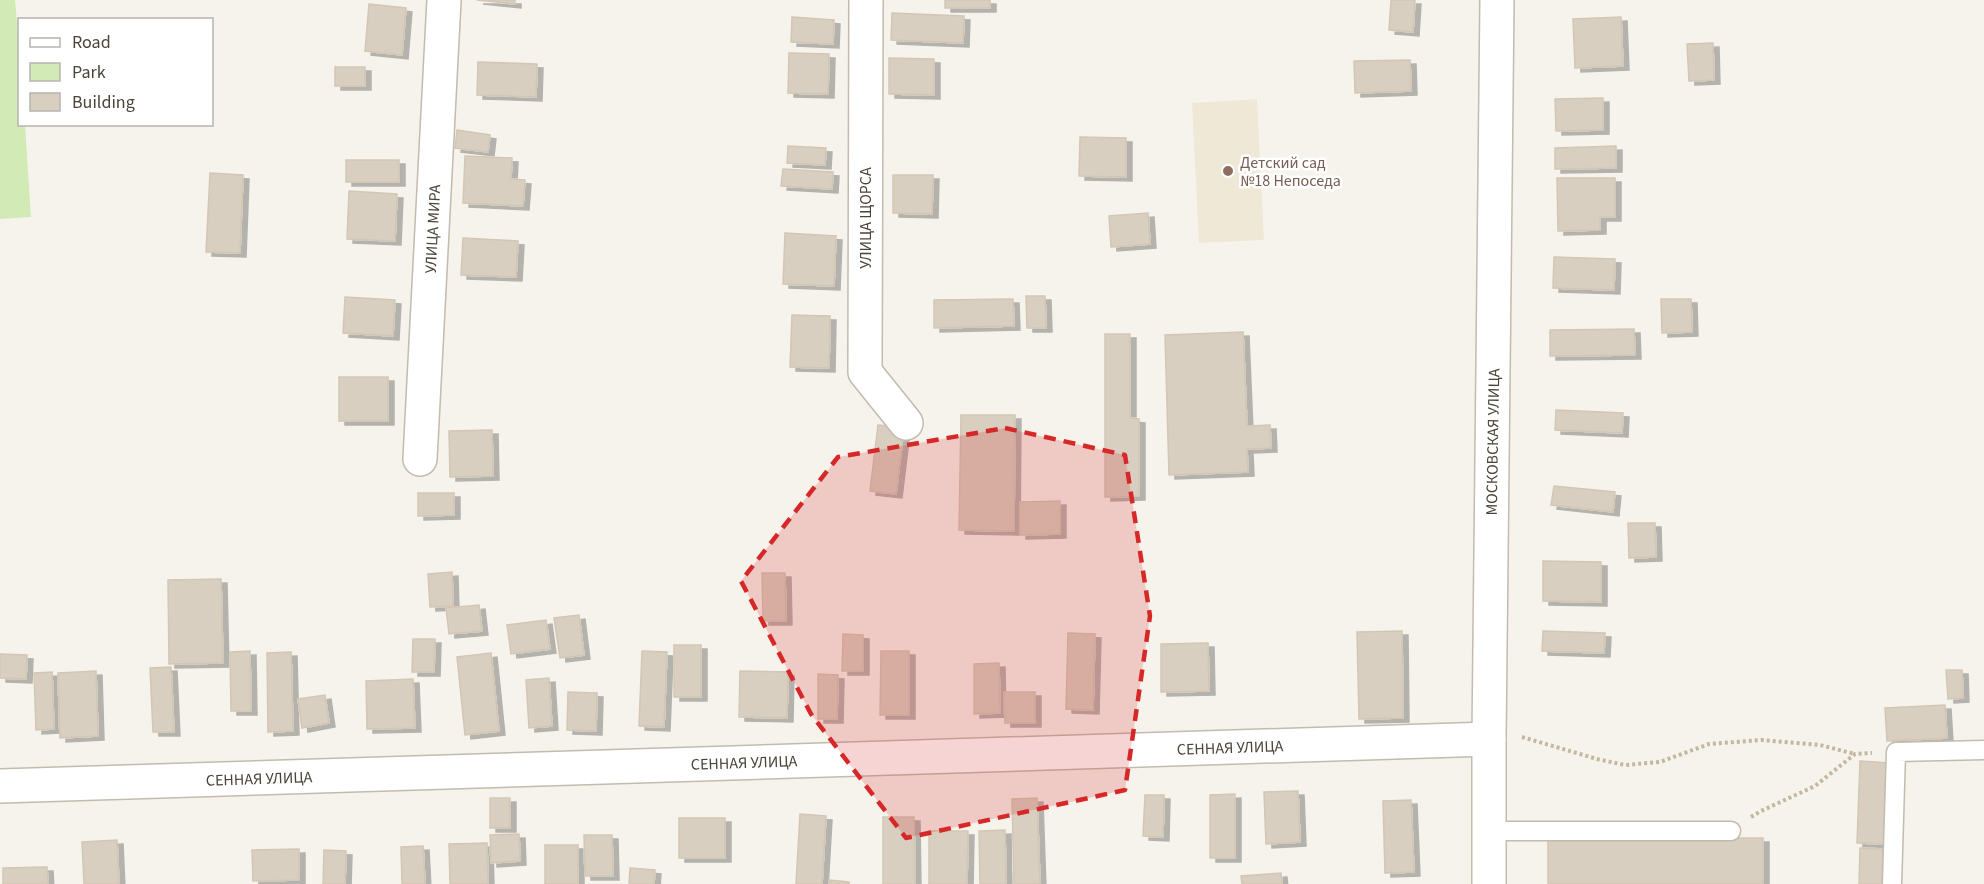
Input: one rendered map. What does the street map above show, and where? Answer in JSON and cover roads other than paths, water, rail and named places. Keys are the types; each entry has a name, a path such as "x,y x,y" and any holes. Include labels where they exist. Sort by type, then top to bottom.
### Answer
{"street":[{"name":"УЛИЦА МИРА","path":"420,459 444,0"},
{"name":"УЛИЦА ЩОРСА","path":"866,0 865,372 906,423"},
{"name":"МОСКОВСКАЯ УЛИЦА","path":"1490,884 1489,739 1497,0"},
{"name":"СЕННАЯ УЛИЦА","path":"0,786 1489,739"}],"lane":[{"path":"1892,884 1896,752 1984,750"},
{"path":"1489,831 1731,831"}],"place":[{"name":"Детский сад №18 Непоседа","path":"1228,171"}]}
